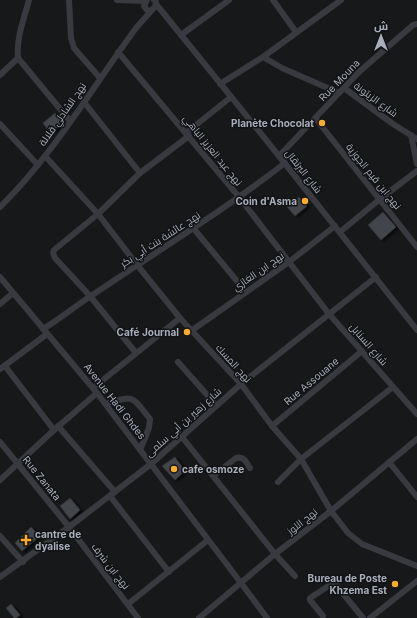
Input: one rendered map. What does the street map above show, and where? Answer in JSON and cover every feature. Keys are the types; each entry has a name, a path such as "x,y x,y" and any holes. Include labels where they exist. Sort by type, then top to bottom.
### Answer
{"street":[{"path":"29,0 17,49 18,58 70,121"},
{"path":"69,0 71,38 74,48 100,78"},
{"path":"120,0 150,4"},
{"path":"181,35 229,0"},
{"path":"273,0 296,32"},
{"path":"220,84 262,57 338,1"},
{"name":"نهج الشادلي قلالة","path":"0,207 16,191 45,156 136,28 150,4"},
{"name":"شارع البرتقال","path":"150,4 181,35 280,156 417,330"},
{"name":"Rue Mouna","path":"280,156 360,72 413,25 417,24"},
{"name":"نهج عبد العزيز الباهي","path":"118,52 188,134 329,314"},
{"name":"شارع الزيتونة","path":"262,57 282,68 342,90 417,139"},
{"path":"0,75 18,58"},
{"path":"136,353 90,296 55,258 53,253 54,250 98,214 140,173 231,97"},
{"path":"84,102 140,173"},
{"name":"نهج ابن قيم الجوزية","path":"316,119 417,246"},
{"path":"0,124 38,165"},
{"path":"0,136 5,131"},
{"path":"411,135 417,164"},
{"name":"نهج المسك","path":"45,156 98,214 180,318 240,384 272,426 301,459 331,511 348,533 362,544 417,566"},
{"name":"نهج عائشة بنت أبي بكر","path":"3,368 45,331 90,296 194,229 239,198 285,163"},
{"path":"340,232 417,171"},
{"name":"نهج ابن الغازي","path":"192,331 289,262 335,226"},
{"path":"194,229 246,292"},
{"name":"Avenue Hadi Ghdes","path":"0,277 106,404 267,618"},
{"name":"شارع زهير بن أبي سلمى","path":"0,577 23,562 151,464 240,384 376,277"},
{"path":"0,304 13,293"},
{"name":"شارع السنابل","path":"329,314 417,414"},
{"path":"0,480 136,353 180,318"},
{"name":"Rue Assouane","path":"272,426 362,352"},
{"path":"178,362 216,405"},
{"path":"3,368 112,494 168,572"},
{"path":"278,482 301,459 393,387"},
{"path":"106,404 129,398 135,400 150,419 149,428 140,450"},
{"path":"182,437 294,576"},
{"name":"نهج اللوز","path":"199,618 275,554 331,511 417,439"},
{"name":"Rue Zanata","path":"0,442 69,527"},
{"path":"213,476 236,458 240,457 243,458 250,468"},
{"path":"390,462 417,496"},
{"name":"نهج ابن شرف","path":"69,527 138,618"},
{"path":"0,536 23,562"},
{"path":"128,604 208,540"},
{"path":"370,618 417,581"},
{"path":"323,616 310,598 332,583 336,585 363,618"}],"building":[{"path":"55,113 63,123 50,133 43,123"},
{"path":"299,197 307,206 295,216 287,207"},
{"path":"383,212 396,227 381,240 368,225"},
{"name":"cafe osmoze","path":"175,457 185,471 175,480 162,466"},
{"path":"70,498 80,510 70,519 60,506"},
{"path":"31,527 40,536 22,551 15,543"},
{"path":"11,604 20,615 16,618 14,618 6,608"}],"place":[{"name":"Planète Chocolat","path":"322,123"},
{"name":"Coin d'Asma","path":"305,201"},
{"name":"Café Journal","path":"187,332"},
{"name":"cafe osmoze","path":"174,469"},
{"name":"cantre de dyalise","path":"26,540"},
{"name":"Bureau de Poste Khzema Est","path":"395,584"}]}
